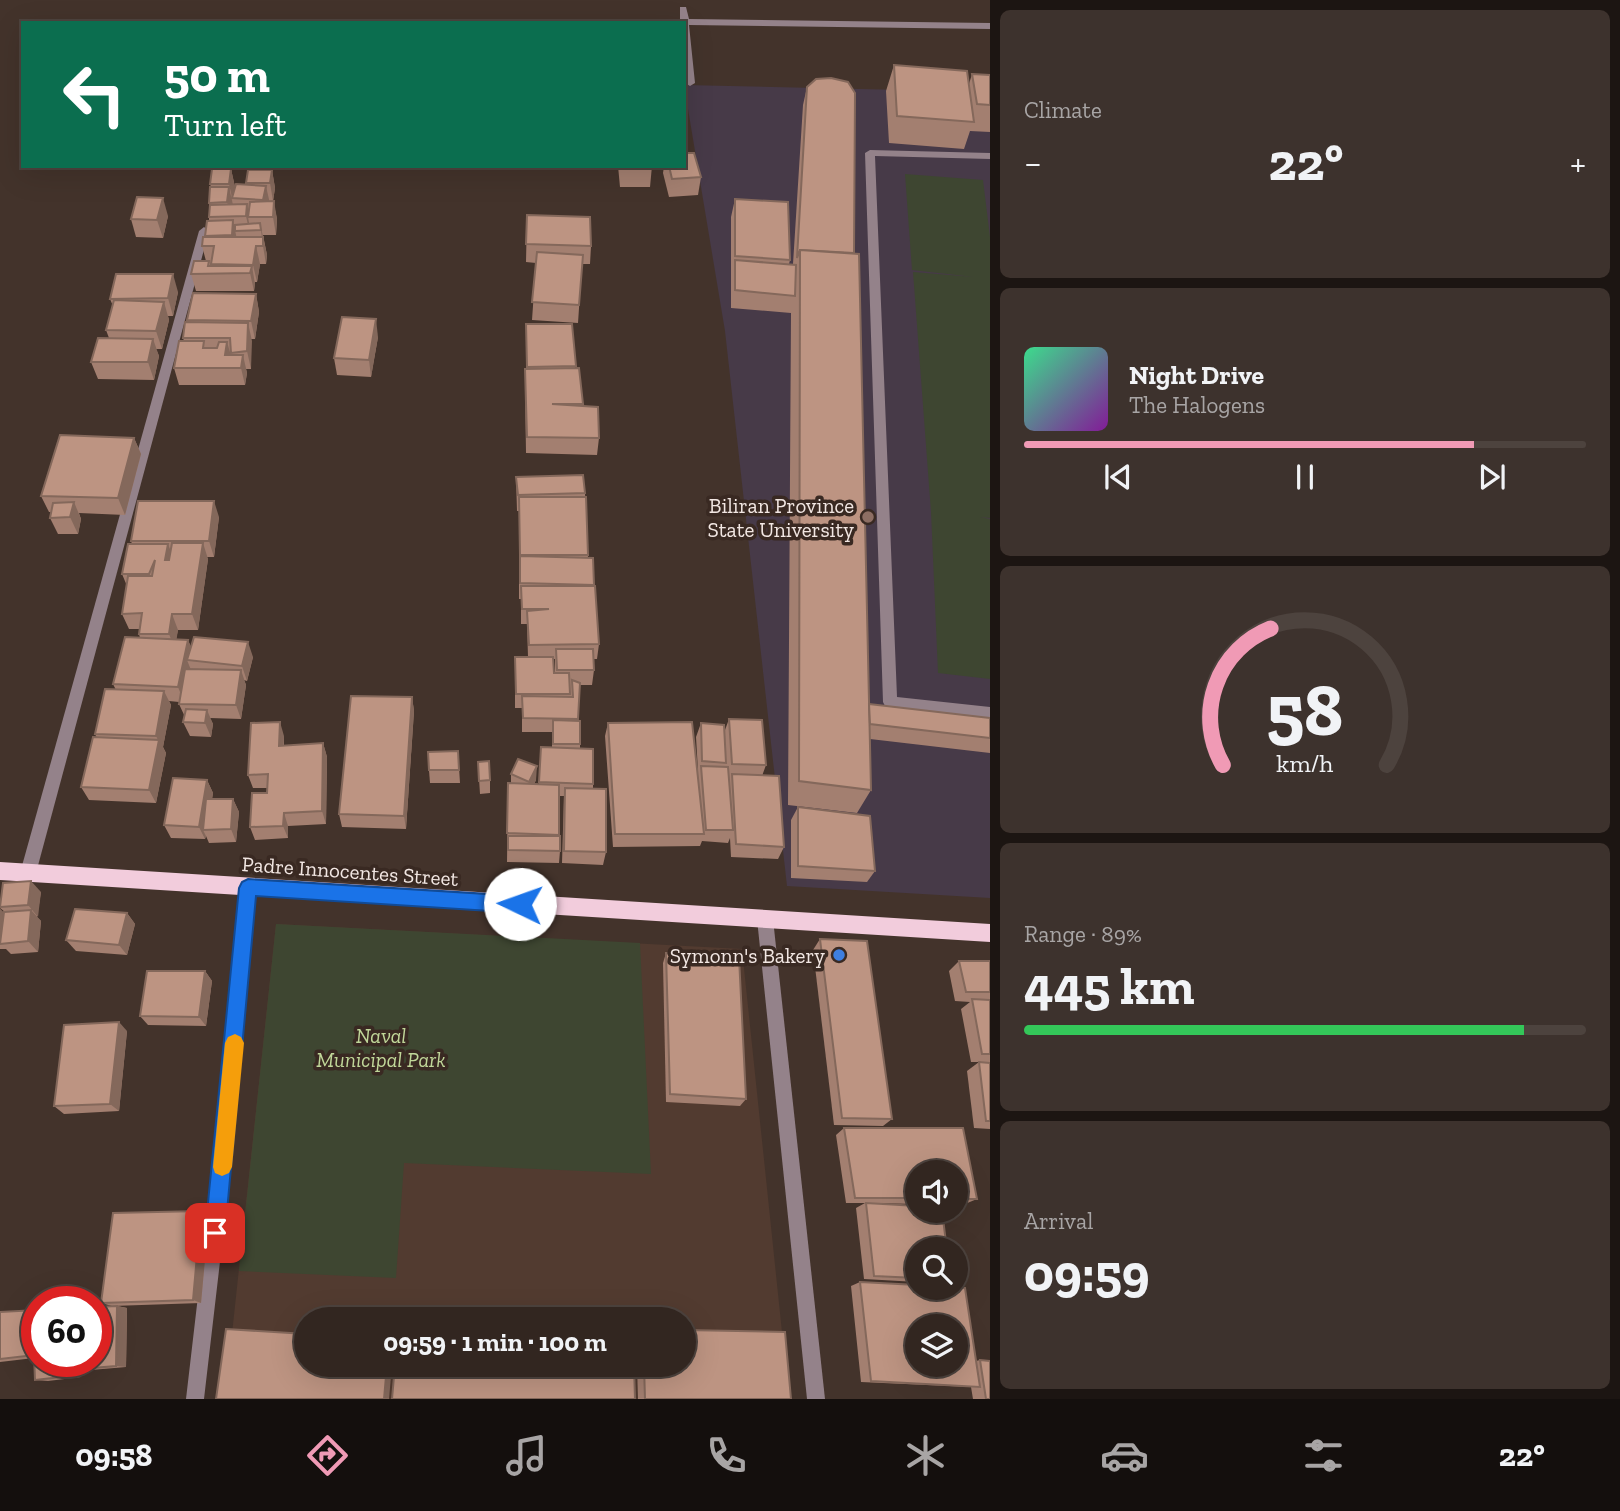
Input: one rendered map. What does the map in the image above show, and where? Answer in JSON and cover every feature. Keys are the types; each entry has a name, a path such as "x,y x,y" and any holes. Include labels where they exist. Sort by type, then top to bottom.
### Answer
{"main road":[{"name":"Padre Innocentes Street","path":"0,871 990,933"}],"street":[{"path":"683,9 685,21"},
{"path":"686,22 990,26"},
{"path":"686,34 690,83"},
{"path":"990,156 870,153 890,702 990,713"},
{"path":"28,873 204,231"},
{"path":"195,1399 224,1150 248,888"},
{"path":"765,919 816,1399"}],"shaded area":[{"name":"Biliran Province State University","path":"686,85 990,92 990,898 787,886 725,331"},
{"path":"276,924 742,949 789,1399 225,1399"}],"green space":[{"path":"905,174 983,180 990,237 990,518 980,517 990,519 990,679 938,673 931,512 913,272 974,277 912,270"},
{"name":"Naval Municipal Park","path":"276,924 640,943 651,1174 404,1163 396,1278 239,1271"}],"building":[{"path":"894,65 967,71 974,122 897,116"},
{"path":"972,74 990,75 990,105 977,104"},
{"path":"831,78 848,82 855,93 854,253 800,250 797,258 807,87 816,79"},
{"path":"686,153 694,153 701,177 672,179 669,168 686,168"},
{"path":"212,169 231,169 229,184 210,184"},
{"path":"248,170 272,170 270,183 246,183"},
{"path":"236,184 266,186 263,200 232,198"},
{"path":"210,187 229,187 227,202 209,203"},
{"path":"137,197 163,198 157,220 131,219"},
{"path":"735,199 788,202 790,260 735,256"},
{"path":"274,201 273,217 248,217 250,202"},
{"path":"247,204 246,216 209,217 210,205"},
{"path":"527,215 590,217 591,246 526,244"},
{"path":"233,220 232,235 205,236 207,221"},
{"path":"260,223 261,230 235,231 235,225"},
{"path":"203,237 263,237 263,246 256,246 253,265 211,264 214,246 202,246"},
{"path":"800,250 859,254 871,790 799,781"},
{"path":"537,252 583,255 579,305 532,302"},
{"path":"735,260 796,265 795,296 735,290"},
{"path":"194,261 209,261 208,266 252,266 250,273 191,274"},
{"path":"116,274 173,274 168,298 110,299"},
{"path":"193,293 256,294 251,321 187,320"},
{"path":"114,300 164,302 156,331 106,330"},
{"path":"342,317 376,319 369,360 334,358"},
{"path":"185,322 248,323 247,351 231,353 230,338 183,338"},
{"path":"526,324 572,324 576,366 527,367"},
{"path":"98,338 153,339 148,362 91,362"},
{"path":"179,341 204,341 203,348 217,348 219,342 227,342 225,355 243,355 241,368 174,368"},
{"path":"579,368 583,404 552,404 598,407 599,438 527,437 525,369"},
{"path":"60,435 134,438 118,498 41,496"},
{"path":"583,475 585,493 518,495 516,477"},
{"path":"519,497 586,497 588,555 520,555"},
{"path":"138,501 214,501 209,541 131,541"},
{"path":"74,502 70,517 50,518 53,503"},
{"path":"172,543 203,543 192,614 172,614 169,634 139,634 142,613 122,614 128,576 152,576 155,560 149,574 122,574 128,544 168,544 165,560 169,560"},
{"path":"520,556 593,558 594,585 520,583"},
{"path":"521,586 595,586 599,644 529,645 527,611 549,609 522,609"},
{"path":"125,637 188,640 178,687 113,684"},
{"path":"194,637 248,642 242,666 187,660"},
{"path":"556,649 593,649 594,670 557,670"},
{"path":"515,657 553,657 554,673 569,673 570,694 516,694"},
{"path":"185,669 241,670 236,705 179,704"},
{"path":"572,680 580,683 578,719 523,718 522,696 573,697"},
{"path":"105,689 164,691 156,736 95,734"},
{"path":"351,696 412,697 404,816 339,814"},
{"path":"869,704 990,718 990,738 870,724"},
{"path":"186,709 207,710 205,723 183,722"},
{"path":"729,719 762,720 766,765 732,764"},
{"path":"553,720 580,721 580,744 553,744"},
{"path":"280,722 279,746 323,743 322,811 284,813 283,826 250,827 252,793 267,793 268,774 248,775 251,723"},
{"path":"692,722 704,834 615,834 608,723"},
{"path":"701,723 724,725 726,763 702,761"},
{"path":"93,737 159,740 149,790 81,787"},
{"path":"541,747 593,749 593,784 539,782"},
{"path":"458,751 459,770 429,770 428,752"},
{"path":"518,759 537,766 529,782 511,774"},
{"path":"489,761 490,780 479,781 478,762"},
{"path":"701,766 728,767 733,830 706,830"},
{"path":"732,774 779,776 784,847 736,844"},
{"path":"173,778 207,780 199,827 164,825"},
{"path":"508,783 559,785 559,835 507,833"},
{"path":"565,788 606,789 606,852 564,851"},
{"path":"206,799 233,799 231,829 203,830"},
{"path":"798,807 870,816 875,871 798,866"},
{"path":"508,836 560,836 560,851 508,850"},
{"path":"31,881 28,905 0,907 3,883"},
{"path":"75,909 127,913 119,945 66,940"},
{"path":"31,910 28,941 0,944 4,912"},
{"path":"820,939 867,941 892,1119 842,1118"},
{"path":"666,953 739,957 746,1099 670,1094"},
{"path":"959,961 990,961 990,992 966,992"},
{"path":"147,971 205,971 199,1017 140,1016"},
{"path":"972,999 990,1000 990,1054 982,1054"},
{"path":"119,1022 110,1104 54,1106 64,1025"},
{"path":"979,1062 990,1063 990,1121 986,1121"},
{"path":"844,1128 963,1128 977,1199 968,1199 968,1160 905,1160 905,1198 855,1198"},
{"path":"866,1203 905,1205 905,1223 944,1223 945,1237 905,1237 905,1277 874,1276"},
{"path":"201,1211 193,1300 112,1303 112,1286 103,1286 113,1213"},
{"path":"860,1282 905,1284 905,1300 967,1300 980,1387 871,1381"},
{"path":"112,1306 117,1306 116,1366 112,1366"},
{"path":"21,1311 21,1357 0,1359 0,1312"},
{"path":"226,1329 294,1333 294,1377 386,1377 384,1399 216,1399"},
{"path":"696,1330 785,1332 791,1399 645,1399 644,1377 696,1377"},
{"path":"980,1360 990,1361 990,1399 986,1399"},
{"path":"35,1377 61,1377 35,1380"},
{"path":"394,1377 634,1377 635,1399 392,1399"}],"slow traffic":[{"path":"222,1167 235,1043"}],"place":[{"name":"Biliran Province State University","path":"868,517"},
{"name":"Symonn's Bakery","path":"839,955"}],"route":[{"path":"215,1233 248,888 520,904"}]}
